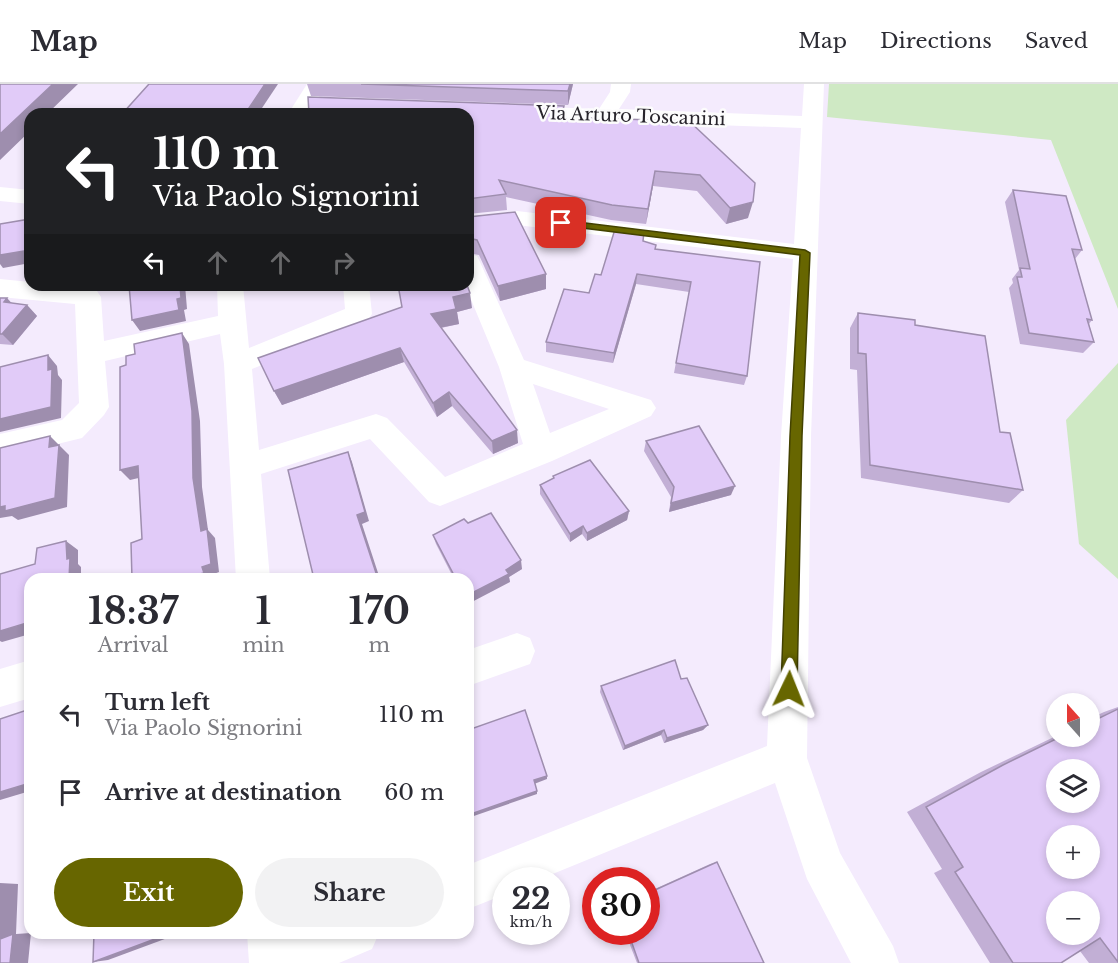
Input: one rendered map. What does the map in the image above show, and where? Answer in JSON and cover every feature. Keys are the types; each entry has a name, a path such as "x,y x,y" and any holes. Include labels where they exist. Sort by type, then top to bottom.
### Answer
{"street":[{"path":"302,108 316,84"},
{"path":"605,115 620,92 621,84"},
{"path":"814,84 796,436 787,758 822,864 876,963"},
{"path":"308,108 328,105"},
{"name":"Via Arturo Toscanini","path":"501,111 813,122"},
{"path":"0,194 24,196"},
{"path":"474,222 517,218 805,253"},
{"path":"474,276 513,368 541,452"},
{"path":"0,288 24,290"},
{"path":"0,446 71,430 94,407 88,297 29,291"},
{"path":"230,291 238,364 253,573"},
{"path":"238,364 359,314 357,291"},
{"path":"92,354 232,322"},
{"path":"245,466 376,426 440,493 641,408 513,368"},
{"path":"474,666 517,651"},
{"path":"0,688 24,681"},
{"path":"474,885 787,758"},
{"path":"270,939 272,963"},
{"path":"283,963 341,939"}],"green space":[{"path":"829,84 1118,84 1118,309 1051,140 827,117"},
{"path":"1118,363 1118,579 1079,544 1066,420"}],"building":[{"path":"0,84 53,84 28,108 24,108 24,111 0,134"},
{"path":"149,84 265,84 249,108 127,108"},
{"path":"361,84 570,84 568,91"},
{"path":"308,97 564,106 560,121 586,118 689,121 755,183 753,202 730,208 700,175 655,171 648,209 612,205 499,180 506,194 474,198 474,108 309,108"},
{"path":"1013,190 1066,196 1082,250 1072,249 1092,320 1087,319 1094,342 1029,333 1017,277 1022,277 1020,268 1030,269"},
{"path":"515,212 546,274 498,286 477,240 474,239 474,216"},
{"path":"24,220 24,251 0,255 0,224"},
{"path":"615,229 644,232 643,241 656,245 655,249 760,262 747,376 676,363 691,282 637,274 614,353 546,342 564,289 589,293 595,274 601,275"},
{"path":"130,291 180,291 181,298 177,299 179,310 132,320"},
{"path":"399,291 469,291 470,293 453,297 456,309 431,314 517,430 492,441 449,392 433,403 400,348 274,391 258,358 402,307"},
{"path":"0,298 7,298 4,302 27,305 2,334 0,334"},
{"path":"858,313 915,320 915,325 985,336 1000,432 1010,433 1023,490 870,465 866,354 858,353"},
{"path":"182,333 192,411 193,478 201,531 207,529 211,564 202,567 204,573 132,573 131,543 142,539 138,466 120,470 120,367 126,365 126,356 135,354 134,344"},
{"path":"48,355 48,370 52,369 51,407 0,419 0,367"},
{"path":"699,426 735,486 671,503 674,487 646,441"},
{"path":"50,436 49,447 59,445 55,498 5,511 5,506 0,507 0,448"},
{"path":"348,452 365,512 357,515 376,573 313,573 288,470"},
{"path":"590,460 629,511 587,533 583,526 570,534 540,485 554,478 553,476"},
{"path":"491,513 521,560 506,570 509,574 474,592 474,573 453,573 433,535 464,519 468,523"},
{"path":"66,541 67,559 70,558 69,573 24,573 24,624 0,631 0,574 35,564 37,548"},
{"path":"675,660 681,679 687,678 708,725 667,738 664,730 625,746 601,686"},
{"path":"1118,709 1118,962 1100,938 1100,891 1046,891 1046,945 1089,945 1061,963 1013,963 955,872 963,867 926,807 1046,744 1046,747 1100,747 1100,718"},
{"path":"525,710 547,776 534,780 537,791 474,813 474,728"},
{"path":"24,711 24,785 0,792 0,719"},
{"path":"717,862 764,963 639,963 633,945 660,945 660,888"},
{"path":"13,934 10,963 0,963 0,939"},
{"path":"94,939 155,939 93,962"}],"route":[{"path":"561,223 805,253 796,436 789,689"}]}
